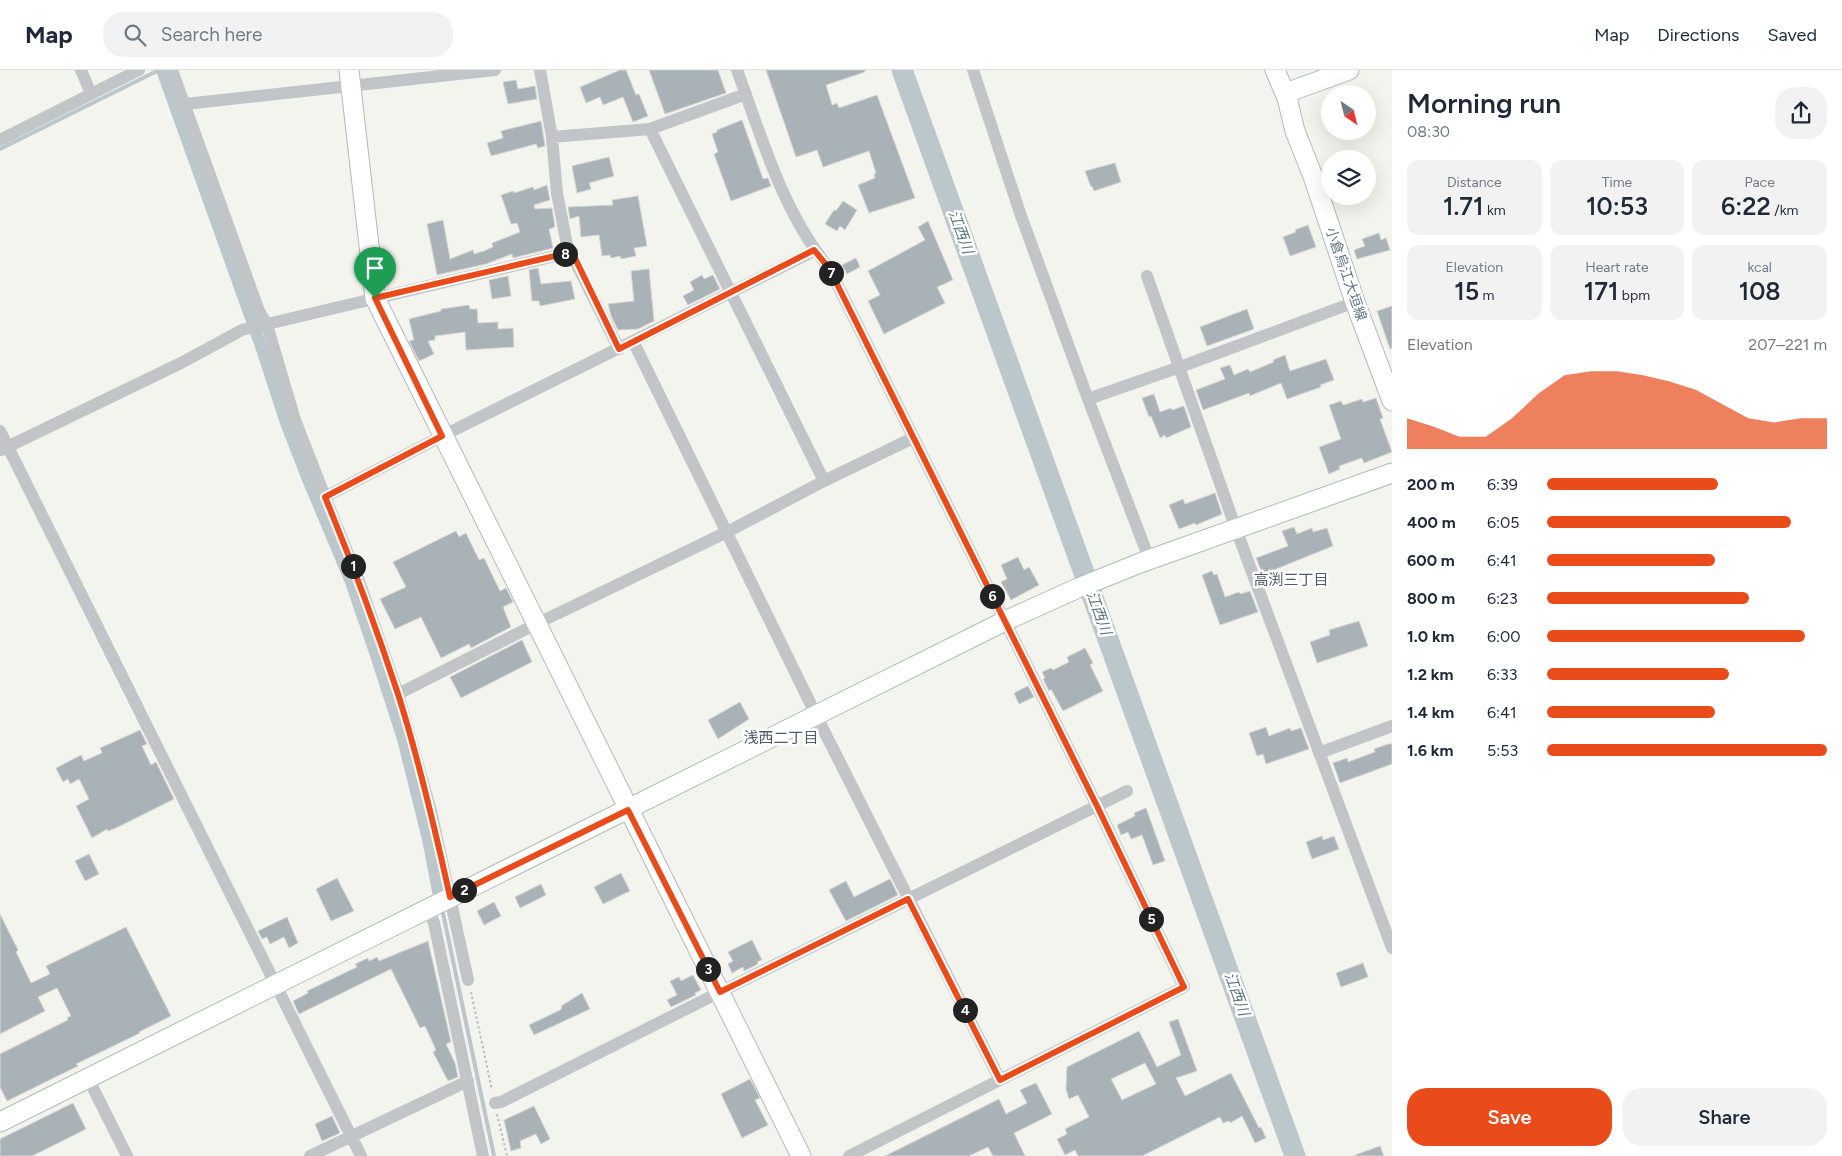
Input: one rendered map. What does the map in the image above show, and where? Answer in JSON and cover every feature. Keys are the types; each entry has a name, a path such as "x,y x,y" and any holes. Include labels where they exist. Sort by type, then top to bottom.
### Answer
{"street":[{"path":"81,70 92,94"},
{"path":"0,140 140,70"},
{"path":"172,70 259,311 267,325 295,420 360,581 398,694 430,811 468,980"},
{"path":"185,104 350,77 495,70"},
{"path":"540,70 552,138 557,193 567,245 619,349"},
{"path":"737,70 781,191 814,250 829,268 1097,806 1184,987 849,1156"},
{"path":"972,70 1020,213 1145,562"},
{"name":"小倉烏江大垣線","path":"1275,70 1287,98 1295,131 1392,401"},
{"path":"1287,98 1294,90 1349,70"},
{"path":"350,77 375,298 801,1156"},
{"path":"552,138 650,128 746,94"},
{"path":"650,128 824,481"},
{"path":"325,497 442,436 814,250"},
{"path":"4,448 181,362 242,330 572,252"},
{"path":"1146,276 1180,367 1236,529 1392,948"},
{"path":"1088,399 1355,302"},
{"path":"633,341 816,715 1000,1080"},
{"path":"0,431 4,448 276,984 361,1156"},
{"path":"398,694 914,438"},
{"path":"0,1122 1004,621 1078,588 1145,562 1392,473"},
{"path":"1319,752 1392,726"},
{"path":"495,1103 501,1102 1126,791"},
{"path":"428,908 434,924 483,1156"},
{"path":"88,1078 127,1156"},
{"path":"310,1156 468,1082"}],"path":[{"path":"468,980 507,1156"}],"building":[{"path":"620,70 626,70 636,95 639,94 648,116 633,122 623,97 603,105 600,97 586,103 580,87"},
{"path":"649,70 718,70 726,93 665,114"},
{"path":"766,70 865,70 865,72 826,85 832,105 837,103 839,108 877,95 915,198 869,213 858,185 875,178 874,174 876,173 869,151 823,167 817,150 796,157"},
{"path":"516,80 518,89 535,86 537,99 508,104 503,82"},
{"path":"742,120 763,179 768,178 771,186 731,201 714,154 718,152 712,134 717,132 717,130"},
{"path":"541,121 545,146 538,148 536,144 491,156 487,143 503,138 501,131"},
{"path":"609,157 614,176 589,183 591,189 577,193 572,166"},
{"path":"1115,163 1121,182 1094,191 1085,171"},
{"path":"547,185 550,200 534,205 535,209 552,208 555,227 549,229 553,248 513,258 512,254 486,264 437,275 427,224 443,220 450,259 473,250 474,254 484,251 493,247 492,243 520,232 517,223 511,224 501,195 533,187 534,190"},
{"path":"638,196 647,246 634,248 636,256 621,259 620,256 611,258 610,255 602,256 599,235 581,237 579,216 570,219 568,207 613,205 612,200"},
{"path":"843,201 857,210 845,230 840,226 837,231 825,224 834,210 836,211"},
{"path":"928,221 953,280 937,287 945,303 884,334 868,301 880,295 868,271 925,240 918,227"},
{"path":"1308,225 1316,247 1290,256 1283,237"},
{"path":"1379,233 1381,240 1386,238 1390,250 1357,259 1354,250 1365,246 1362,239"},
{"path":"856,258 860,267 847,274 842,265"},
{"path":"538,268 541,284 571,281 575,299 540,306 539,301 532,301 529,270"},
{"path":"649,269 654,321 638,329 618,330 611,316 608,304 634,301 631,271"},
{"path":"702,275 704,279 713,275 720,289 688,305 683,296 694,290 690,282"},
{"path":"508,276 511,296 492,299 489,280"},
{"path":"469,305 470,309 477,309 478,323 498,322 498,329 513,328 514,347 466,350 465,332 435,336 435,340 428,341 434,354 419,361 409,341 414,340 409,319 441,311 441,309"},
{"path":"1392,306 1392,348 1390,349 1377,311"},
{"path":"1247,309 1254,329 1207,346 1200,327"},
{"path":"1285,355 1290,371 1326,359 1334,380 1320,385 1321,387 1287,399 1281,383 1250,396 1249,393 1203,410 1196,390 1225,379 1220,368 1230,365 1234,375 1248,369 1250,372"},
{"path":"1154,394 1160,412 1184,406 1191,427 1166,438 1165,435 1160,438 1142,398"},
{"path":"1376,398 1383,418 1380,419 1392,452 1364,463 1362,458 1339,466 1340,469 1329,474 1319,447 1341,439 1329,405 1341,401 1343,405 1362,399 1363,402"},
{"path":"1215,493 1222,514 1196,525 1195,523 1179,529 1169,505 1183,499 1185,504"},
{"path":"1294,527 1297,534 1312,528 1313,532 1327,528 1333,546 1276,569 1282,582 1268,587 1256,558 1288,546 1282,531"},
{"path":"456,531 459,537 466,533 479,560 484,558 500,591 506,588 513,602 503,607 511,627 471,648 469,644 441,658 421,617 395,629 380,599 406,587 393,562"},
{"path":"1018,557 1024,570 1029,567 1039,585 1011,600 1001,582 1007,579 1001,565"},
{"path":"1212,571 1214,575 1217,574 1225,597 1239,592 1240,594 1250,591 1258,612 1220,625 1202,575"},
{"path":"1359,621 1368,646 1317,663 1310,642 1330,635 1329,630"},
{"path":"522,640 532,662 461,698 450,677"},
{"path":"1085,648 1093,663 1090,665 1103,691 1063,711 1051,689 1049,691 1042,672 1051,668 1053,670 1069,662 1067,657"},
{"path":"1028,686 1034,697 1019,704 1014,693"},
{"path":"740,702 749,719 718,739 708,720"},
{"path":"1266,727 1269,736 1290,728 1291,731 1301,728 1309,749 1266,764 1263,754 1257,756 1249,733"},
{"path":"140,730 147,744 142,746 151,765 156,762 174,799 116,828 108,831 107,829 92,838 76,806 89,799 79,779 70,784 68,779 63,782 56,768 81,755 84,761 102,753 100,748"},
{"path":"1392,744 1392,764 1340,783 1333,763 1347,758 1348,762 1375,752 1374,749"},
{"path":"1146,808 1165,861 1153,865 1142,835 1131,839 1128,832 1121,835 1117,825 1135,816 1134,813"},
{"path":"1322,836 1323,840 1334,836 1339,849 1312,859 1306,842"},
{"path":"89,854 99,874 85,881 75,861"},
{"path":"621,873 630,891 603,904 594,887"},
{"path":"337,878 354,911 331,921 316,889"},
{"path":"890,879 898,895 846,921 829,890 846,881 854,897"},
{"path":"541,884 546,895 520,908 515,897"},
{"path":"494,902 501,916 484,925 477,911"},
{"path":"0,914 18,950 16,952 31,983 50,974 46,966 126,927 171,1016 76,1064 78,1066 7,1101 0,1087 0,1054 68,1020 67,1018 71,1016 57,988 38,997 45,1011 0,1034"},
{"path":"287,917 298,943 289,948 284,937 270,944 267,937 262,939 258,931"},
{"path":"752,940 762,960 744,971 743,967 732,973 728,964 733,961 728,952"},
{"path":"428,941 451,1042 446,1044 455,1063 458,1077 448,1081 433,1052 436,1050 425,1026 420,1028 391,969 299,1014 293,1001 308,993 307,991 357,967 355,964 368,958 369,961 377,957 379,961"},
{"path":"1363,963 1368,977 1341,987 1336,973"},
{"path":"693,975 701,990 695,993 696,995 671,1007 667,1000 677,995 670,981 679,977 681,981"},
{"path":"582,993 590,1009 534,1035 529,1025 560,1010 561,1006"},
{"path":"1178,1019 1197,1071 1176,1078 1185,1096 1231,1073 1266,1138 1255,1143 1242,1116 1230,1123 1229,1121 1223,1123 1220,1117 1142,1156 1078,1156 1075,1150 1065,1155 1057,1139 1067,1134 1065,1129 1089,1117 1078,1095 1069,1099 1066,1089 1067,1067 1139,1031 1157,1067 1181,1055 1169,1022","holes":["1145,1063 1156,1084 1122,1100 1111,1079"]},
{"path":"750,1079 760,1098 755,1100 768,1125 742,1138 721,1094"},
{"path":"1036,1083 1052,1114 1014,1133 1025,1156 993,1156 988,1147 969,1156 885,1156 999,1099 1006,1114 1027,1103 1020,1090"},
{"path":"73,1103 86,1129 32,1156 0,1156 0,1139"},
{"path":"534,1106 550,1139 541,1144 536,1134 520,1141 521,1148 511,1151 504,1120"},
{"path":"332,1116 340,1133 322,1141 315,1124"},
{"path":"1380,1146 1384,1156 1355,1156 1355,1155"}],"waterway":[{"path":"0,149 159,70"},
{"path":"162,70 261,346 285,420 351,582 376,655 403,739 428,839 438,891"},
{"name":"江西川","path":"902,70 1295,1156"},
{"path":"443,913 494,1156"}],"district":[{"name":"高渕三丁目","path":"1291,580"},
{"name":"浅西二丁目","path":"781,738"}],"route":[{"path":"814,250 829,268 1097,806 1184,987 1000,1080 908,899 720,992 628,810 450,897 430,811 398,694 360,581 325,497 442,436 375,298 572,252 619,349 814,250"}]}
